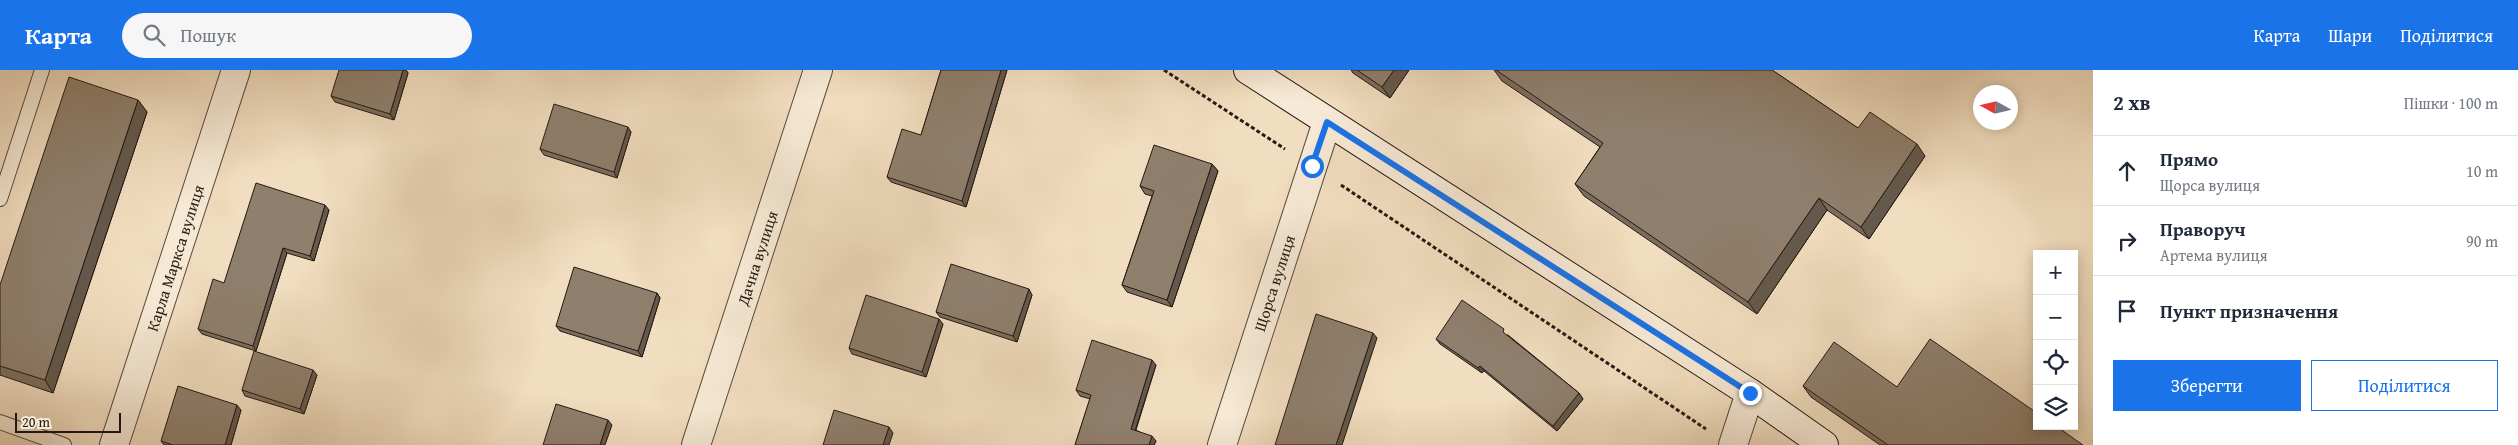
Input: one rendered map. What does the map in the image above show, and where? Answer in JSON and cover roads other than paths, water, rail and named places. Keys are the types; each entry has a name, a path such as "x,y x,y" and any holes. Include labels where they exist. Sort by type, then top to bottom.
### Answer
{"street":[{"name":"Карла Маркса вулиця","path":"114,445 236,70"},
{"name":"Дачна вулиця","path":"696,445 818,70"},
{"path":"1248,70 1750,393 1824,445"},
{"name":"Щорса вулиця","path":"1222,445 1327,122"},
{"path":"1723,440 1750,393"}],"lane":[{"path":"0,199 42,70"},
{"path":"0,422 64,445"}]}
